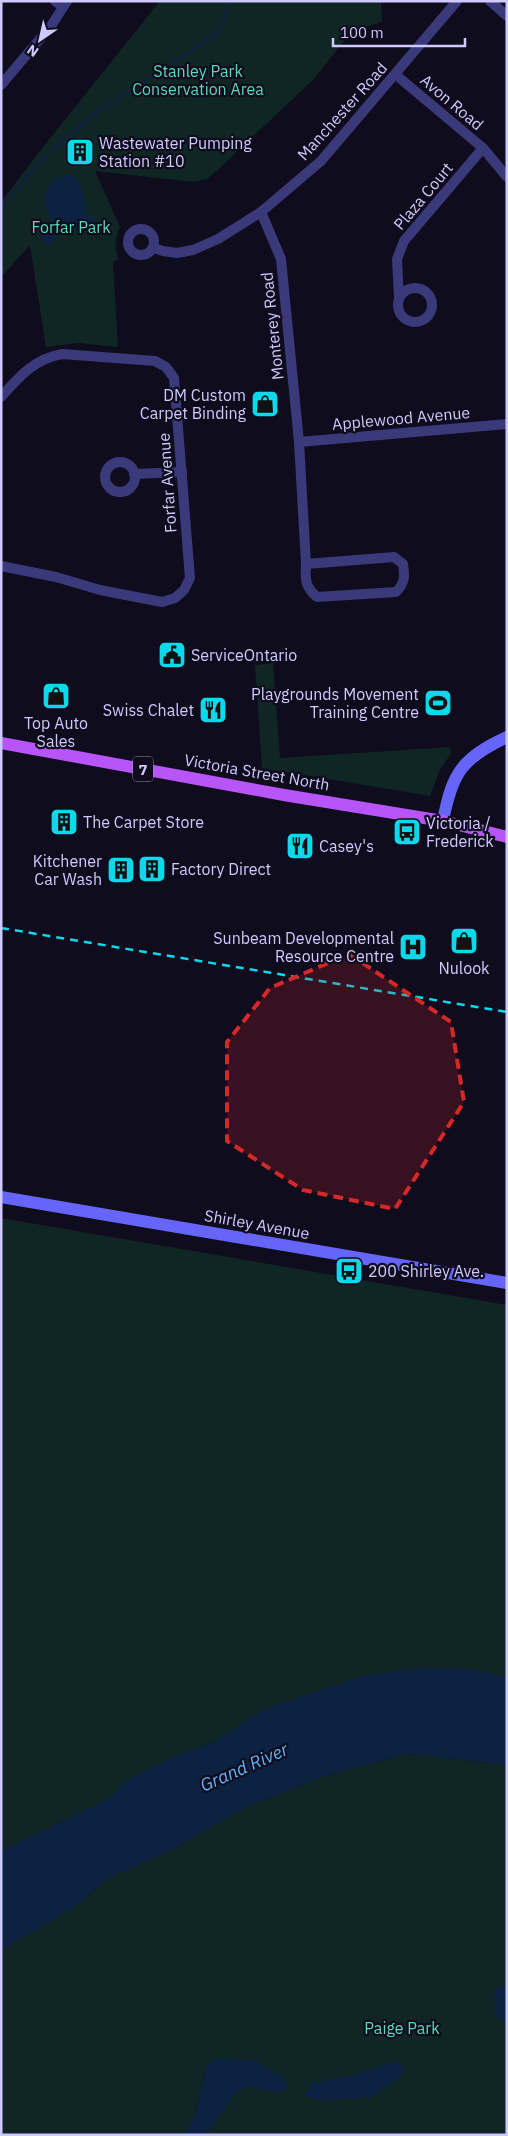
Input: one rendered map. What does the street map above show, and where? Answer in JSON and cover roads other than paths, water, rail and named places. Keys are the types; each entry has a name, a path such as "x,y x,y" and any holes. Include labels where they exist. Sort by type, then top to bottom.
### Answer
{"main road":[{"path":"443,821 447,798 461,769 470,758 486,747 507,737"},
{"name":"Victoria Street North","path":"1,743 284,795 443,821 507,838"},
{"name":"Shirley Avenue","path":"1,1197 507,1283"}],"street":[{"name":"Manchester Road","path":"154,248 178,252 193,250 218,239 261,212 321,160 396,75 457,1"},
{"path":"490,1 507,16"},
{"path":"1,85 51,26 62,3"},
{"name":"Avon Road","path":"396,75 483,148 507,177"},
{"name":"Plaza Court","path":"399,298 397,259 404,241 483,148"},
{"name":"Monterey Road","path":"261,212 281,259 299,442 306,564 305,580 309,591 317,597 396,592 403,586 405,576 403,564 394,557 306,564"},
{"name":"Forfar Avenue","path":"1,396 24,371 49,356 62,354 155,361 166,367 174,378 190,578 184,590 175,598 162,602 100,590 56,577 1,566"},
{"name":"Applewood Avenue","path":"299,442 507,424"},
{"path":"134,474 182,472"}],"water":[{"path":"68,175 75,177 79,182 89,216 100,223 105,231 99,235 84,223 76,229 61,230 50,245 42,242 41,236 53,223 46,206 46,193 56,178"},
{"name":"Grand River","path":"421,1668 472,1669 507,1678 507,1765 407,1754 321,1777 246,1807 174,1849 109,1878 77,1905 1,1951 1,1851 108,1799 128,1779 178,1755 214,1742 264,1709 363,1676"},
{"path":"498,1985 507,1989 507,2024 496,2017 493,1998"},
{"path":"215,2059 254,2060 284,2078 288,2086 283,2093 249,2087 237,2091 211,2128 201,2135 184,2135 195,2115 206,2066"},
{"path":"394,2061 406,2068 397,2080 371,2097 320,2101 304,2096 312,2083 354,2075"}],"waterway":[{"path":"53,150 100,109 175,62 219,31 231,1"},
{"path":"1,207 46,155"}],"railway":[{"path":"1,928 507,1012"}],"place":[{"name":"Wastewater Pumping Station #10","path":"80,152"},
{"name":"DM Custom Carpet Binding","path":"265,404"},
{"name":"ServiceOntario","path":"172,655"},
{"name":"Top Auto Sales","path":"56,696"},
{"name":"Playgrounds Movement Training Centre","path":"438,703"},
{"name":"Swiss Chalet","path":"213,710"},
{"name":"The Carpet Store","path":"64,822"},
{"name":"Victoria / Frederick","path":"407,832"},
{"name":"Casey's","path":"300,846"},
{"name":"Factory Direct","path":"152,869"},
{"name":"Kitchener Car Wash","path":"121,870"},
{"name":"Nulook","path":"464,941"},
{"name":"Sunbeam Developmental Resource Centre","path":"413,947"},
{"name":"200 Shirley Ave.","path":"349,1271"}],"park label":[{"name":"Stanley Park Conservation Area","path":"198,80"},
{"name":"Forfar Park","path":"71,227"},
{"name":"Paige Park","path":"402,2028"}]}
